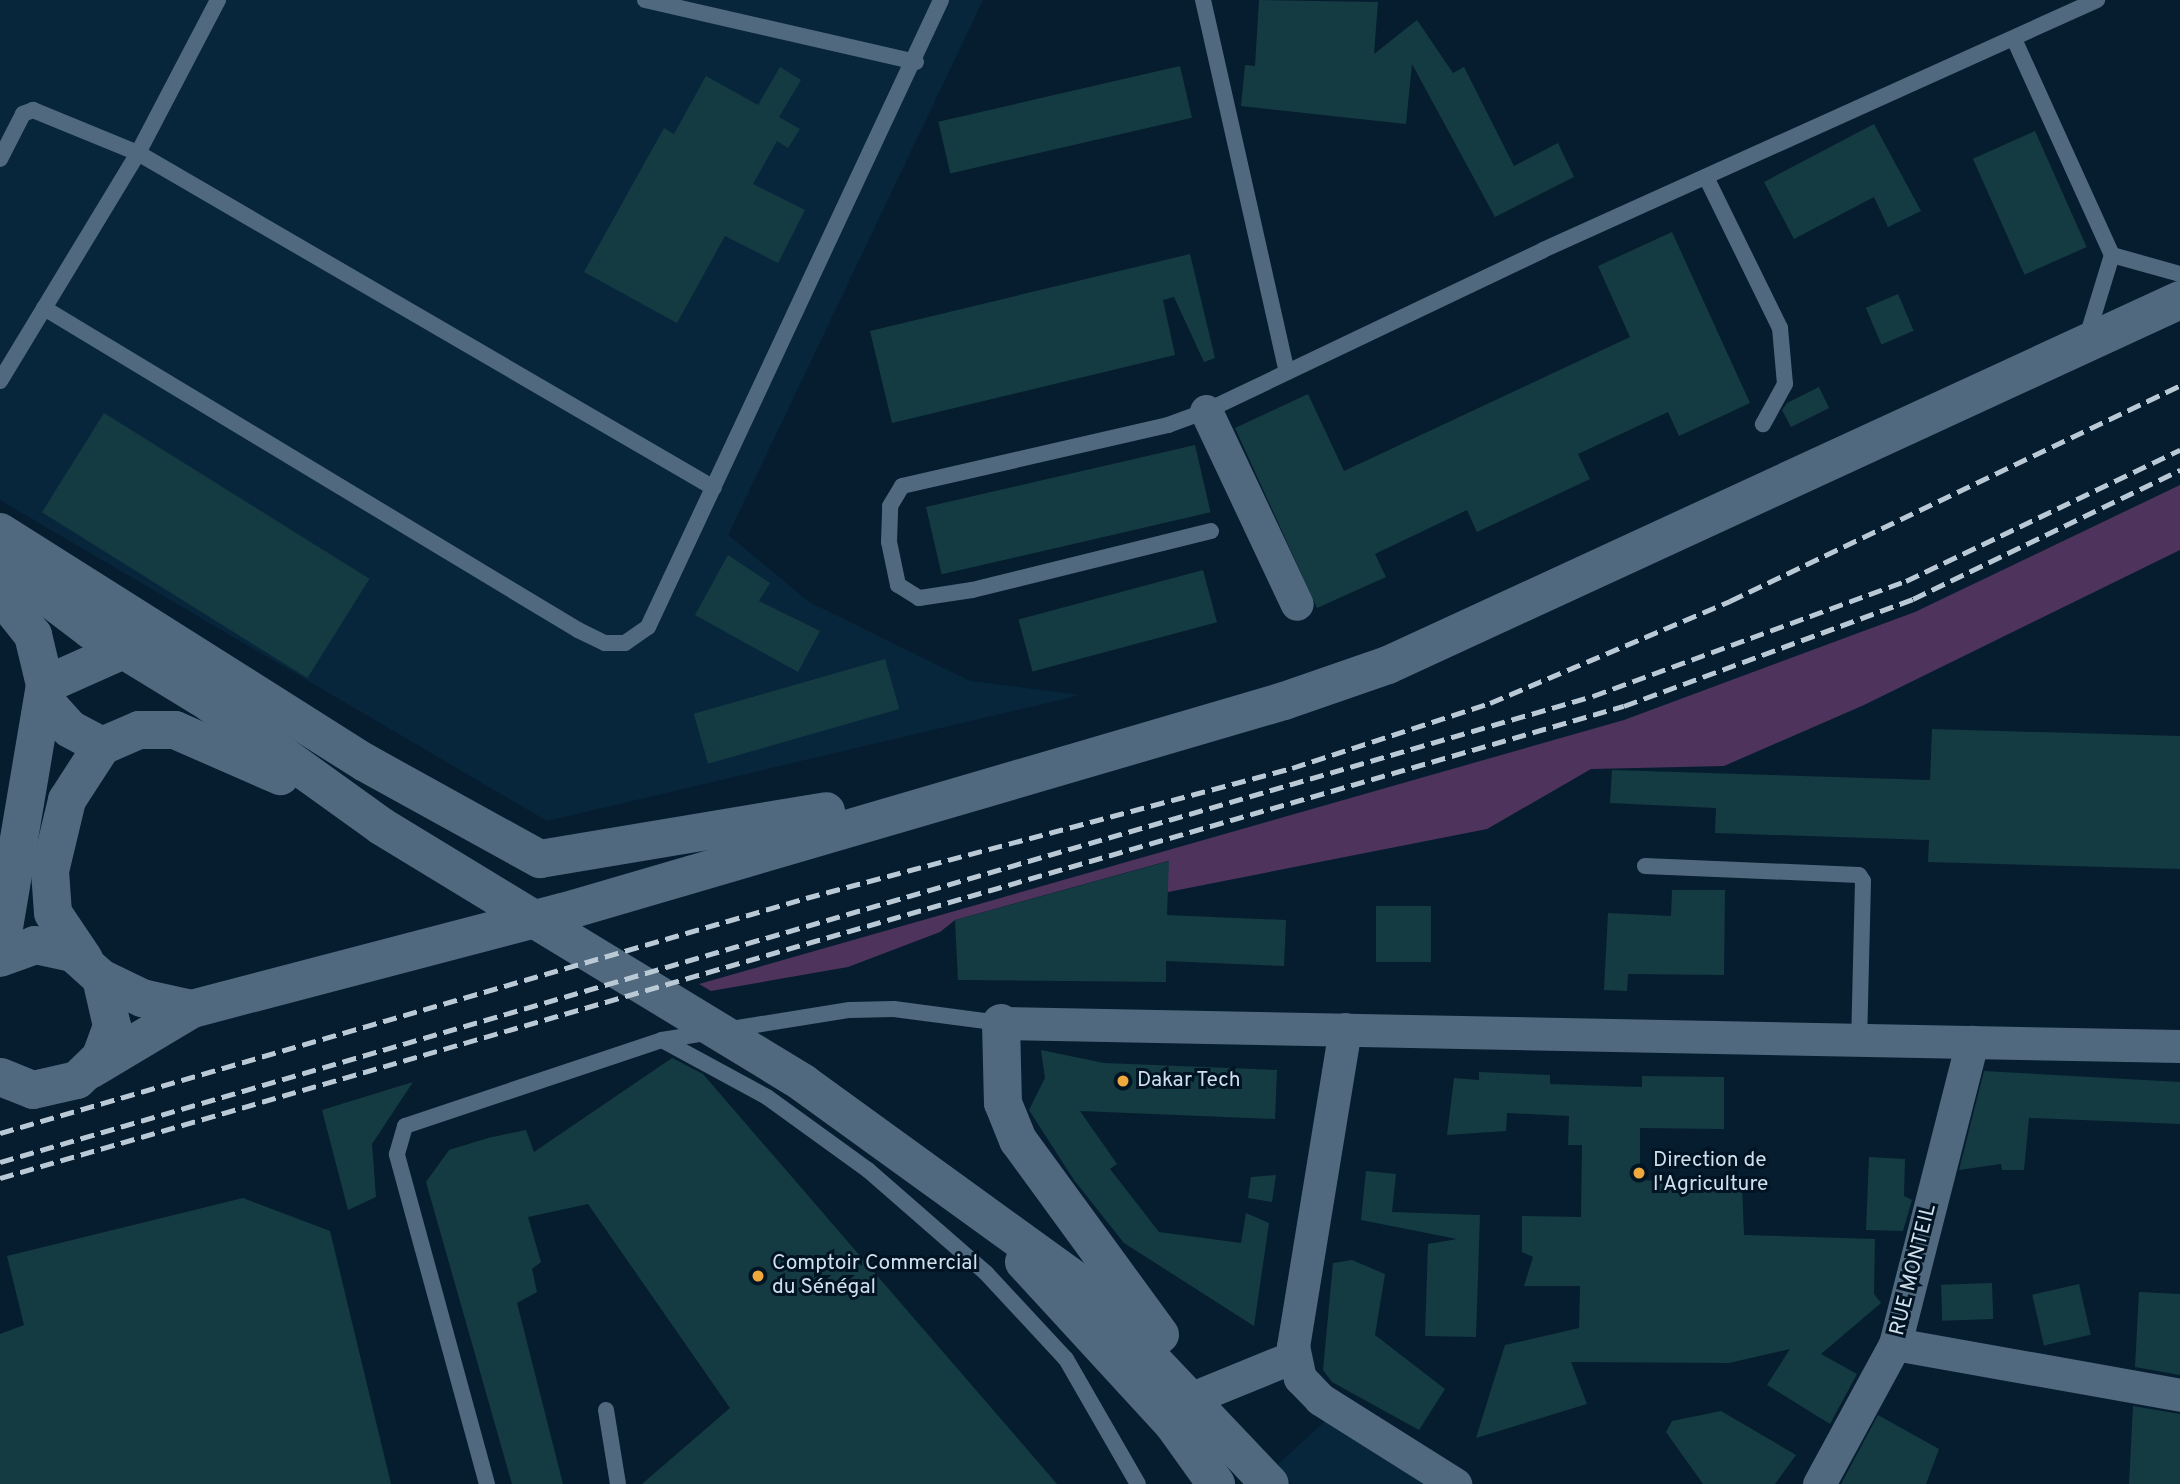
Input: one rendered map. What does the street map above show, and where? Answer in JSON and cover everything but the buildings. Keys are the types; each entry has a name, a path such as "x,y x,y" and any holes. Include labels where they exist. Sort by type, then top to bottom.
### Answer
{"street":[{"path":"0,1077 20,1087 47,1090 90,1070 192,1009 563,912 951,794 1284,701 1388,665 2180,300"},
{"path":"1206,411 1297,604"},
{"path":"0,532 364,762 541,859 951,794"},
{"path":"0,561 121,651 210,703 381,826 803,1083 983,1216 1241,1448"},
{"path":"0,584 91,630"},
{"path":"0,594 33,635 44,692 0,951"},
{"path":"44,692 121,651"},
{"path":"44,692 71,729 102,746"},
{"path":"90,1070 112,1026 92,969 53,913 50,872 67,800 102,746 123,734 158,728 208,741 381,826"},
{"path":"541,859 563,912"},
{"path":"0,958 22,947 48,945 142,998 192,1009"},
{"path":"1270,1484 1241,1448 1018,1140 1003,1103 1001,1023 2180,1046"},
{"path":"1345,1029 1299,1300 1295,1356 1300,1378 1320,1399 1455,1484"},
{"name":"RUE MONTEIL","path":"1819,1484 1895,1344 1972,1042"},
{"path":"1071,1294 1173,1424 1216,1484"},
{"path":"1895,1344 2180,1395"},
{"path":"1202,1394 1295,1356"}],"lane":[{"path":"0,381 138,153 218,0"},
{"path":"645,0 916,62"},
{"path":"44,309 605,643 625,643 649,627 916,62 942,0"},
{"path":"1203,0 1287,372"},
{"path":"1211,531 972,590 919,598 898,585 889,542 890,506 902,486 1168,425 1206,411 1706,177 2097,0"},
{"path":"2014,39 2112,255 2085,345"},
{"path":"0,159 23,114 33,110 138,153 714,488"},
{"path":"1706,177 1780,328 1785,384 1763,424"},
{"path":"2112,255 2180,274"},
{"path":"1645,866 1859,875 1863,881 1859,1040"},
{"path":"488,1484 397,1154 405,1126 662,1040 850,1010 894,1009 1001,1023"},
{"path":"662,1040 767,1097 868,1170 986,1273 1066,1359 1138,1484"},
{"path":"606,1410 618,1484"},
{"path":"1173,1424 1199,1484"}],"shaded area":[{"path":"0,0 983,0 728,535 809,602 970,681 1080,695 547,821 0,500"},
{"path":"2180,485 2180,550 1864,705 1724,766 1591,769 1487,829 1168,892 1168,861 955,920 940,932 848,967 711,991 699,984 1624,720 1915,612"},
{"path":"1331,1416 1429,1484 1291,1484 1276,1466"}],"railway":[{"path":"0,1133 806,898 1292,768 1490,703 1730,601 2180,385"},
{"path":"0,1162 1593,696 1906,581 2180,450"},
{"path":"0,1178 1624,706 1913,599 2180,470"}],"place":[{"name":"Dakar Tech","path":"1123,1081"},
{"name":"Direction de l'Agriculture","path":"1639,1173"},
{"name":"Comptoir Commercial du Sénégal","path":"758,1276"}]}
